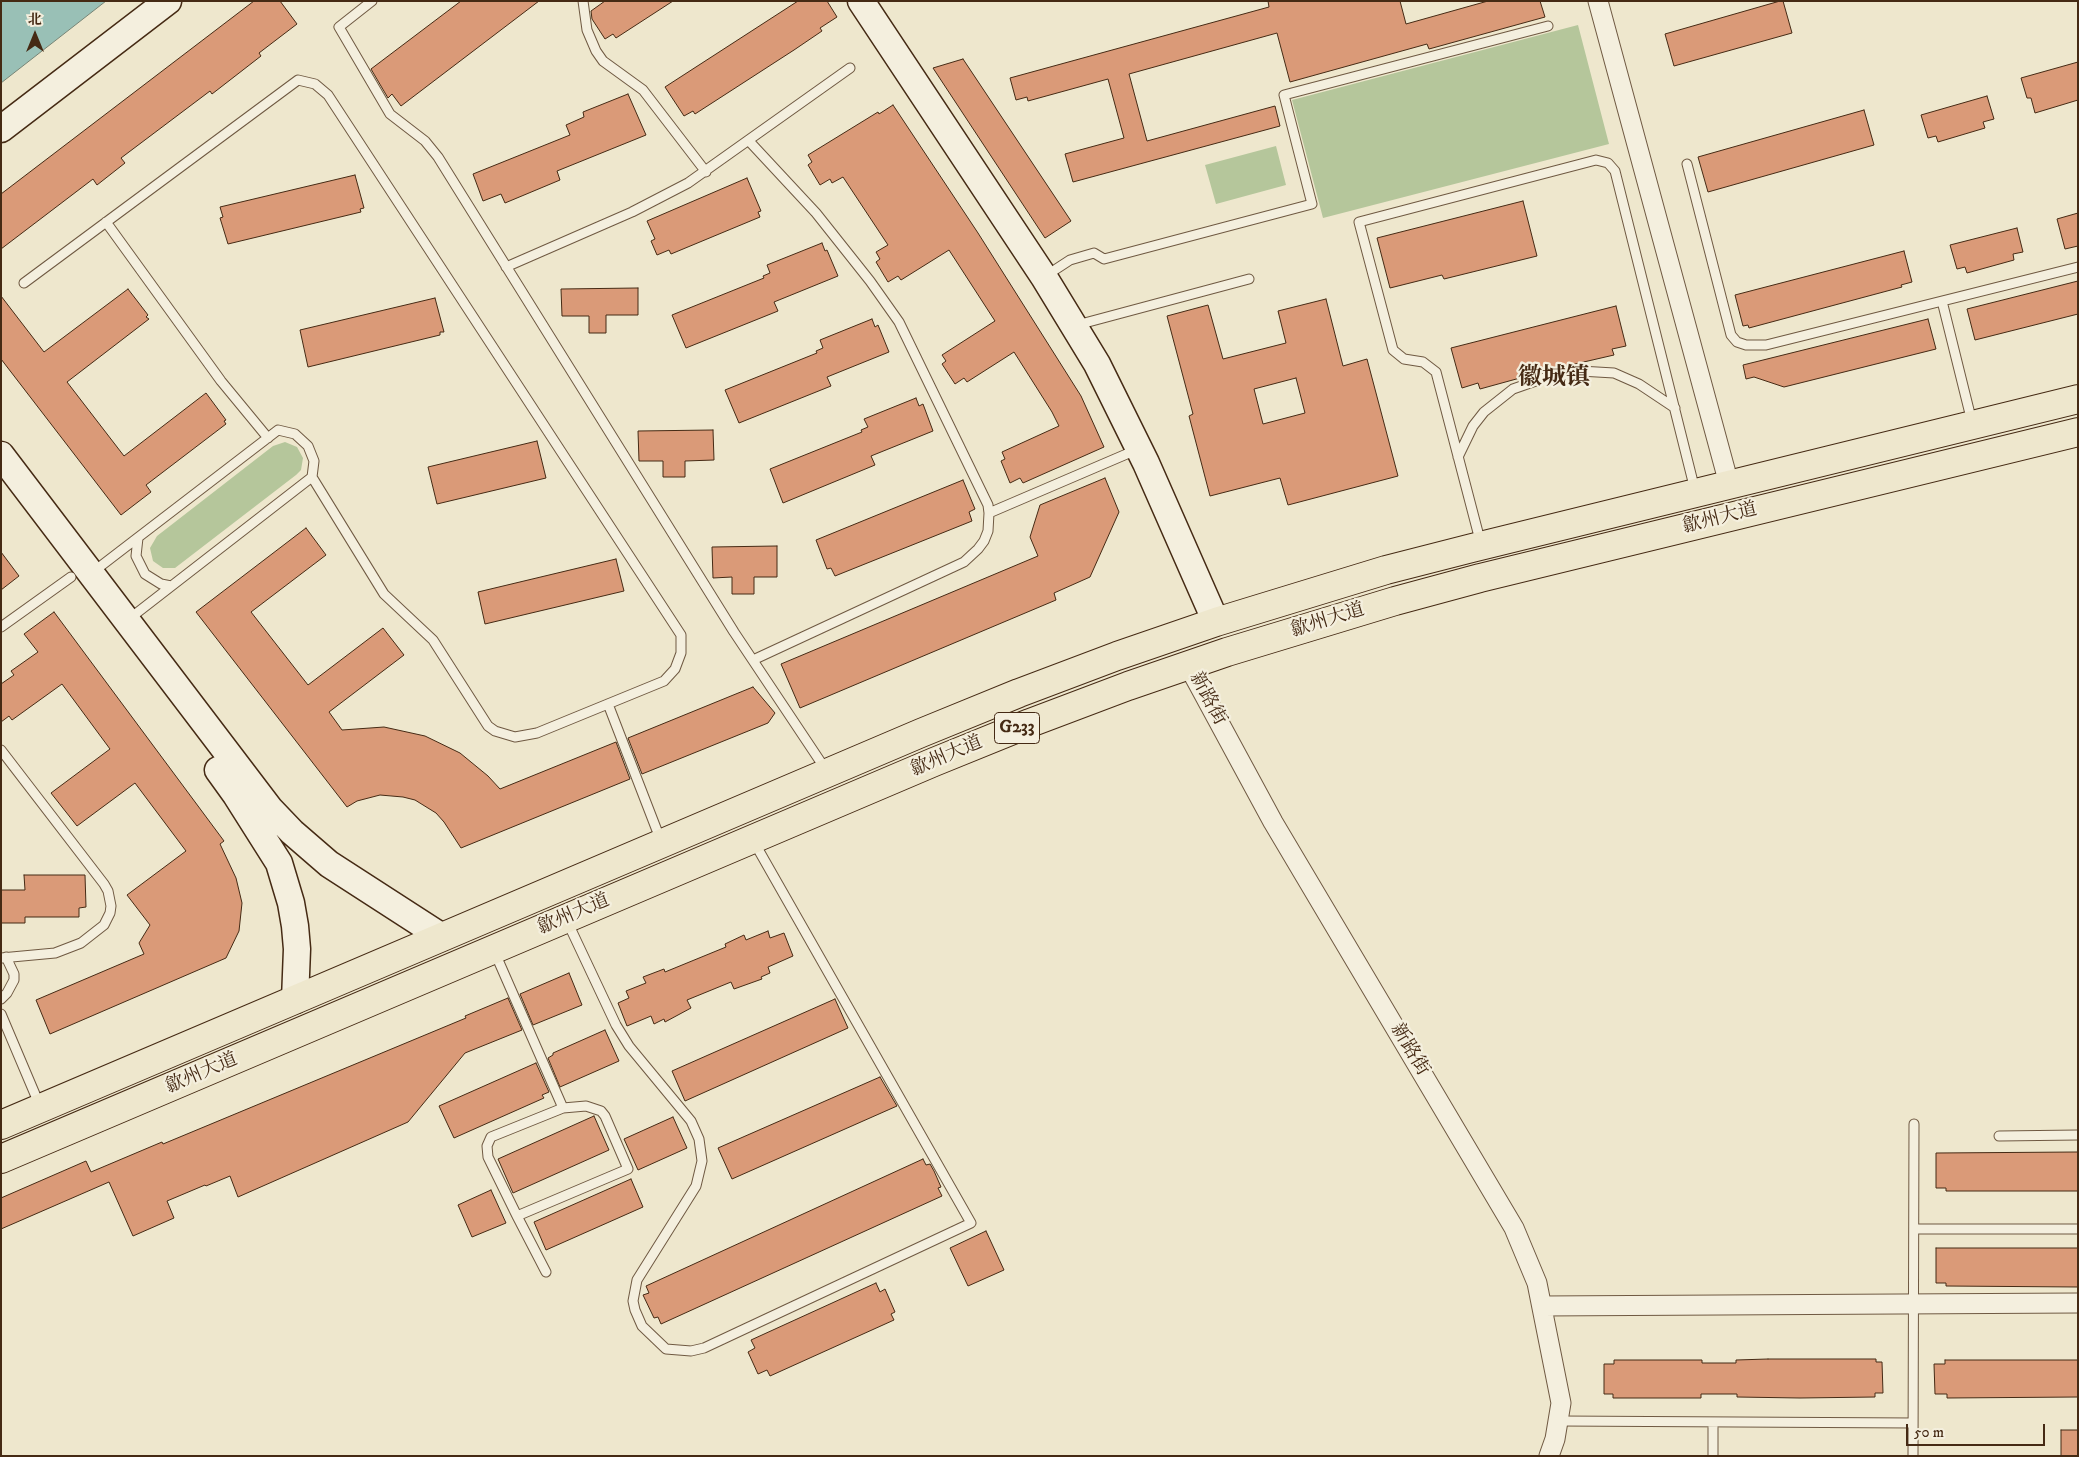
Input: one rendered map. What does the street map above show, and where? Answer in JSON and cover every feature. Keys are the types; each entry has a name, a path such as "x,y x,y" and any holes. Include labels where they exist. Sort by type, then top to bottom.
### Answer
{"highway":[{"name":"歙州大道","path":"1,1125 1018,693 1216,622 1358,578 1482,545 2078,399"},
{"name":"歙州大道","path":"1,1159 1030,722 1188,665 1310,625 1480,578 2078,432"}],"street":[{"path":"1,129 168,1"},
{"path":"861,1 1075,326 1140,448 1216,622"},
{"path":"1598,1 1729,484"},
{"path":"1,455 81,575 236,794 279,863 291,903 295,926 297,949 295,1000"},
{"path":"1,485 81,575 127,620 250,784 292,832 329,864 442,937"},
{"name":"新路街","path":"1188,665 1273,822 1514,1228 1537,1283 1561,1403 1560,1421 1549,1456"},
{"path":"1542,1306 2078,1303"}],"lane":[{"path":"372,1 339,27 390,114 425,141 438,157 753,660 828,773"},
{"path":"583,1 586,30 603,61 643,90 706,172"},
{"path":"1044,277 1070,260 1094,253 1104,259 1312,204 1284,95 1548,26"},
{"path":"506,267 644,206 706,172 850,68"},
{"path":"1,627 138,538 278,430 295,434 308,446 314,462 312,477 384,594 433,640 488,726 504,735 526,736 664,681 679,661 681,653 681,635 322,89 315,84 298,80 24,283"},
{"path":"749,141 816,213 900,322 988,505 989,513 988,531 984,540 978,549 964,562 753,660"},
{"path":"1482,545 1436,372 1423,362 1404,359 1393,350 1359,222 1596,160 1608,163 1615,171 1696,492"},
{"path":"1687,164 1731,335 1737,342 1746,345 1766,345 2078,266"},
{"path":"106,222 221,381 268,438"},
{"path":"1075,326 1249,280"},
{"path":"1942,301 1973,425"},
{"path":"1458,457 1473,426 1484,412 1513,389 1550,376 1580,371 1614,373 1639,384 1675,408"},
{"path":"989,513 1140,448"},
{"path":"127,620 312,477"},
{"path":"138,538 136,556 145,574 162,584 171,586"},
{"path":"608,704 662,843"},
{"path":"1,750 104,884 108,891 111,906 104,925 81,944 55,953 4,957 14,974 14,980 7,993 1,999"},
{"path":"566,919 616,1025 629,1046 692,1121 700,1139 702,1161 696,1186 637,1280 633,1301 642,1326 666,1349 691,1351 704,1348 971,1223 753,839"},
{"path":"493,950 563,1108"},
{"path":"1,1014 41,1108"},
{"path":"517,1216 628,1169 605,1116 601,1111 586,1106 563,1108 492,1137 488,1141 486,1152 488,1157 517,1216 546,1272"},
{"path":"1913,1456 1914,1124"},
{"path":"1999,1136 2078,1135"},
{"path":"1914,1229 2078,1229"},
{"path":"1560,1421 1913,1423"},
{"path":"1713,1422 1713,1456"}],"green space":[{"path":"1578,25 1609,144 1323,218 1292,100"},
{"path":"1276,146 1286,185 1216,204 1205,165"},
{"path":"285,442 297,447 303,458 301,470 296,475 175,568 163,568 153,561 150,548 157,536 273,446"}],"water":[{"path":"1,1 106,1 1,83"}],"building":[{"path":"254,1 280,1 297,24 259,53 261,56 212,94 210,91 121,158 125,163 97,185 93,179 1,249 1,194"},
{"path":"461,1 539,1 401,106 392,94 388,98 371,69"},
{"path":"605,1 673,1 616,38 613,34 605,39 592,19 591,11"},
{"path":"798,1 827,1 837,17 820,28 822,31 794,50 695,114 693,111 684,116 665,87"},
{"path":"1268,1 1400,1 1406,24 1488,1 1540,1 1545,17 1429,49 1427,44 1290,82 1277,33 1129,74 1147,141 1275,106 1280,126 1073,182 1065,154 1124,138 1108,79 1028,101 1027,97 1016,100 1010,78 1269,7"},
{"path":"1783,1 1792,33 1674,66 1665,34"},
{"path":"963,59 1071,221 1045,238 933,68"},
{"path":"2078,62 2078,100 2035,113 2031,98 2027,98 2021,78"},
{"path":"628,94 646,135 557,171 560,180 505,203 501,194 483,201 473,174 570,135 566,125 584,117 583,112"},
{"path":"1987,96 1994,119 1983,122 1985,128 1938,142 1936,136 1928,138 1921,115"},
{"path":"893,105 978,233 1081,396 1104,447 1023,483 1020,478 1010,483 1001,461 1005,459 1002,452 1059,426 1052,412 1014,352 967,382 964,378 955,384 942,364 946,361 942,355 995,321 949,250 901,280 898,276 888,282 876,262 880,259 876,252 888,245 843,177 832,183 830,179 820,185 808,165 812,162 808,155 878,112 879,114"},
{"path":"1864,110 1874,145 1708,192 1698,157"},
{"path":"355,175 364,208 360,209 361,212 228,244 220,218 223,217 220,207"},
{"path":"747,178 761,211 758,212 760,217 671,254 669,250 657,255 651,241 655,239 647,221"},
{"path":"1523,201 1537,256 1444,279 1442,275 1390,288 1377,238"},
{"path":"2078,213 2078,246 2065,249 2057,219"},
{"path":"2017,228 2023,252 2013,254 2014,260 1967,273 1965,267 1957,269 1950,245"},
{"path":"822,243 838,276 774,302 778,311 686,348 672,315 764,278 763,276 770,273 767,265"},
{"path":"1904,251 1912,282 1901,285 1902,287 1749,328 1748,325 1743,326 1735,295"},
{"path":"2078,281 2078,314 1975,340 1967,309"},
{"path":"638,288 638,315 606,315 606,333 589,333 589,316 562,316 561,289"},
{"path":"128,289 149,319 67,382 124,456 206,393 226,420 224,421 226,424 146,485 151,492 121,515 1,359 1,296 44,352"},
{"path":"435,298 444,332 440,332 440,335 308,367 300,330"},
{"path":"1326,299 1343,366 1367,359 1398,476 1288,505 1280,478 1210,496 1189,416 1193,414 1167,316 1208,305 1223,359 1286,343 1278,311","holes":["1296,378 1305,413 1263,424 1254,389"]},
{"path":"1616,306 1626,346 1612,349 1614,355 1480,389 1478,383 1462,388 1451,348"},
{"path":"872,319 875,327 878,325 889,352 827,377 831,386 739,423 725,390 817,353 816,351 823,348 820,340"},
{"path":"1928,319 1936,349 1784,387 1754,377 1746,379 1743,365"},
{"path":"916,398 919,406 923,404 933,431 871,456 875,465 783,503 770,469 862,432 861,430 868,427 864,419"},
{"path":"713,430 714,460 685,461 685,477 663,477 663,461 639,461 638,431"},
{"path":"537,441 546,478 437,504 428,467"},
{"path":"1105,478 1119,512 1090,577 1054,593 1056,600 800,708 781,664 1038,556 1030,537 1040,505"},
{"path":"963,480 975,509 969,512 972,521 835,576 831,568 827,569 816,540"},
{"path":"306,528 326,555 251,612 308,685 383,628 404,655 329,712 342,730 384,727 425,736 460,753 488,776 500,789 616,742 630,779 461,848 436,813 415,800 380,795 357,801 347,807 196,612"},
{"path":"777,546 777,577 754,577 754,594 732,594 732,577 713,578 712,547"},
{"path":"1,552 19,576 1,590"},
{"path":"616,559 624,591 485,624 478,592"},
{"path":"54,612 224,841 220,844 236,878 242,903 239,931 226,958 50,1034 36,1000 144,954 139,943 150,925 127,895 186,851 135,783 77,826 51,793 110,749 62,684 12,720 9,716 1,722 1,684 14,675 11,671 38,652 24,634"},
{"path":"753,687 775,713 768,723 642,774 628,738"},
{"path":"24,875 85,875 86,907 79,908 79,917 25,917 25,923 1,923 1,890 25,890"},
{"path":"768,931 770,938 784,933 793,956 768,967 770,973 761,977 762,979 734,989 731,982 687,1000 691,1008 665,1022 664,1019 654,1024 651,1016 627,1026 618,1003 629,998 626,991 646,983 643,977 664,969 665,972 726,947 725,944 744,935 746,940"},
{"path":"569,973 582,1005 533,1025 520,994"},
{"path":"508,998 522,1030 465,1053 408,1122 238,1197 230,1176 205,1185 167,1201 174,1218 133,1236 109,1182 1,1229 1,1198 86,1161 91,1172 162,1142 163,1144 466,1018 465,1016"},
{"path":"835,999 848,1028 685,1101 672,1071"},
{"path":"605,1030 619,1061 560,1087 548,1058 553,1053"},
{"path":"536,1063 549,1092 542,1095 544,1098 454,1138 439,1106"},
{"path":"880,1077 897,1106 732,1179 718,1148"},
{"path":"594,1116 609,1150 513,1193 498,1159"},
{"path":"673,1117 687,1148 638,1170 624,1139"},
{"path":"2078,1152 2078,1191 1946,1191 1946,1188 1936,1188 1936,1153"},
{"path":"923,1159 926,1165 930,1164 934,1171 941,1187 938,1188 942,1196 661,1324 658,1317 654,1318 643,1295 649,1293 646,1286"},
{"path":"631,1179 643,1207 546,1250 534,1222"},
{"path":"491,1190 506,1223 472,1237 458,1205"},
{"path":"986,1231 1004,1270 968,1286 950,1248"},
{"path":"1936,1248 2078,1248 2078,1287 1946,1286 1946,1283 1936,1283"},
{"path":"876,1283 880,1292 885,1289 895,1312 891,1314 894,1320 770,1376 767,1370 758,1374 748,1352 755,1348 751,1340"},
{"path":"1876,1359 1876,1362 1882,1362 1883,1393 1875,1393 1875,1397 1800,1398 1737,1397 1737,1394 1701,1394 1701,1398 1613,1398 1613,1394 1604,1394 1604,1364 1614,1364 1614,1360 1702,1360 1702,1363 1736,1363 1736,1360"},
{"path":"1945,1360 2078,1360 2078,1397 1947,1398 1947,1394 1935,1394 1934,1364 1945,1364"},
{"path":"2061,1430 2078,1430 2078,1456 2061,1456"}],"district":[{"name":"徽城镇","path":"1554,379"}]}
